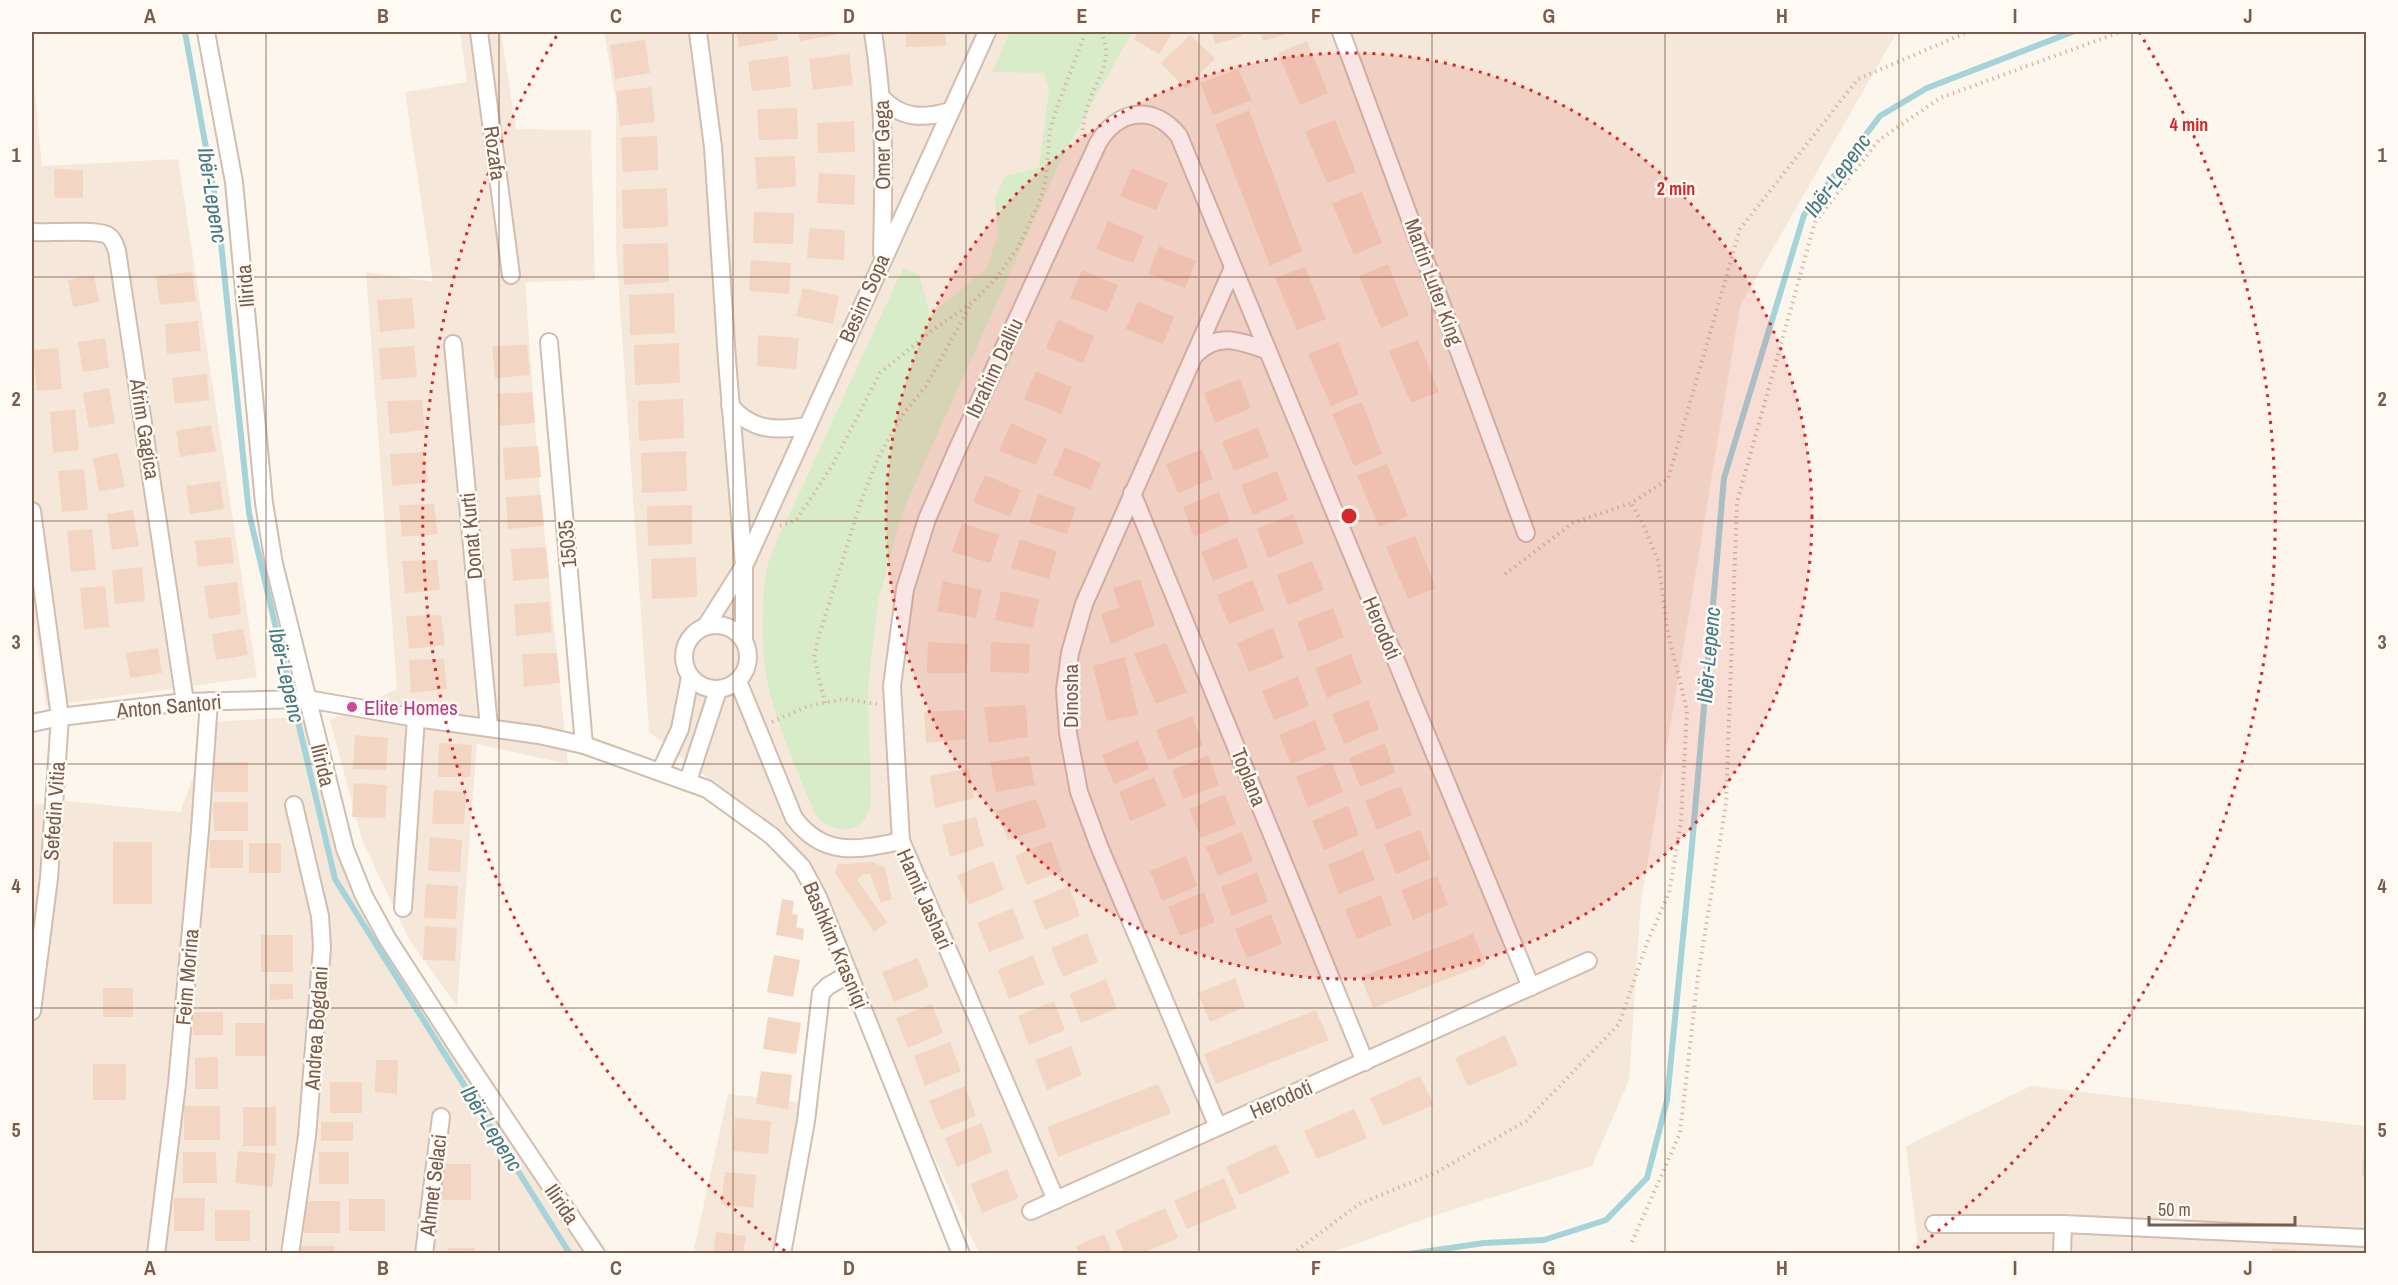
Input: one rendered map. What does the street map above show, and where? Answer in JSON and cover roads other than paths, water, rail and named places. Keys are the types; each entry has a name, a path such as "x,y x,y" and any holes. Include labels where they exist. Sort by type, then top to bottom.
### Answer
{"street":[{"name":"Ilirida","path":"206,32 234,182 266,513 274,564 345,849 364,896 387,938 596,1254"},
{"name":"Rozafa","path":"479,32 511,275"},
{"name":"Besim Sopa","path":"698,32 713,147 730,405 744,566 744,640 748,650 748,661 745,672 738,681"},
{"name":"Omer Gega","path":"873,32 884,140 882,259"},
{"name":"Besim Sopa","path":"660,772 680,729 690,677 683,657 685,647 697,631 706,626 744,566 987,32"},
{"name":"Martin Luter King","path":"1341,32 1527,533"},
{"path":"881,97 891,108 905,114 935,116 950,111"},
{"name":"Ibrahim Dalliu","path":"902,841 892,686 905,589 927,519 1098,143 1104,133 1114,124 1124,117 1148,114 1170,124 1179,136 1232,270"},
{"name":"Afrim Gagica","path":"32,232 94,232 107,235 117,250 185,702"},
{"name":"Herodoti","path":"1232,270 1531,987"},
{"name":"Dinosha","path":"1218,1128 1099,846 1079,792 1068,733 1065,690 1070,653 1084,604 1232,270"},
{"path":"1194,356 1206,344 1218,340 1239,342 1266,350"},
{"name":"15035","path":"549,342 585,746"},
{"name":"Donat Kurti","path":"453,344 489,727"},
{"path":"730,405 739,416 769,429 807,426"},
{"name":"Toplana","path":"1132,493 1365,1062"},
{"name":"Sefedin Vitia","path":"32,511 60,717 50,878 32,1011"},
{"path":"706,626 726,626 736,631 744,640"},
{"path":"690,677 707,688 718,690 738,681"},
{"name":"Hamit Jashari","path":"738,681 794,818 813,838 824,844 850,849 865,849 902,841 1056,1200"},
{"path":"688,781 718,690"},
{"name":"Anton Santori","path":"32,723 60,717 185,702 307,699"},
{"name":"Bashkim Krasniqi","path":"307,699 416,718 539,735 585,746 707,789 772,836 802,867 818,897 961,1254"},
{"name":"Feim Morina","path":"156,1254 179,1060 201,830 209,701"},
{"path":"402,908 416,718"},
{"name":"Andrea Bogdani","path":"290,1254 307,1136 322,947 320,916 294,805"},
{"name":"Herodoti","path":"1031,1211 1588,961"},
{"path":"782,1254 806,1121 821,993 828,986 849,974"},
{"name":"Ahmet Selaci","path":"424,1254 441,1117"},
{"path":"1934,1224 2063,1224 2367,1238"},
{"path":"2062,1254 2063,1224"}],"waterway":[{"name":"Ibër-Lepenc","path":"185,32 218,214 249,513 335,879 570,1254"},
{"name":"Ibër-Lepenc","path":"1409,1254 1484,1243 1544,1240 1606,1220 1647,1178 1667,1100 1724,478 1804,215 1880,116 1927,88 2072,32"}],"place":[{"name":"Elite Homes","path":"352,707"}]}
